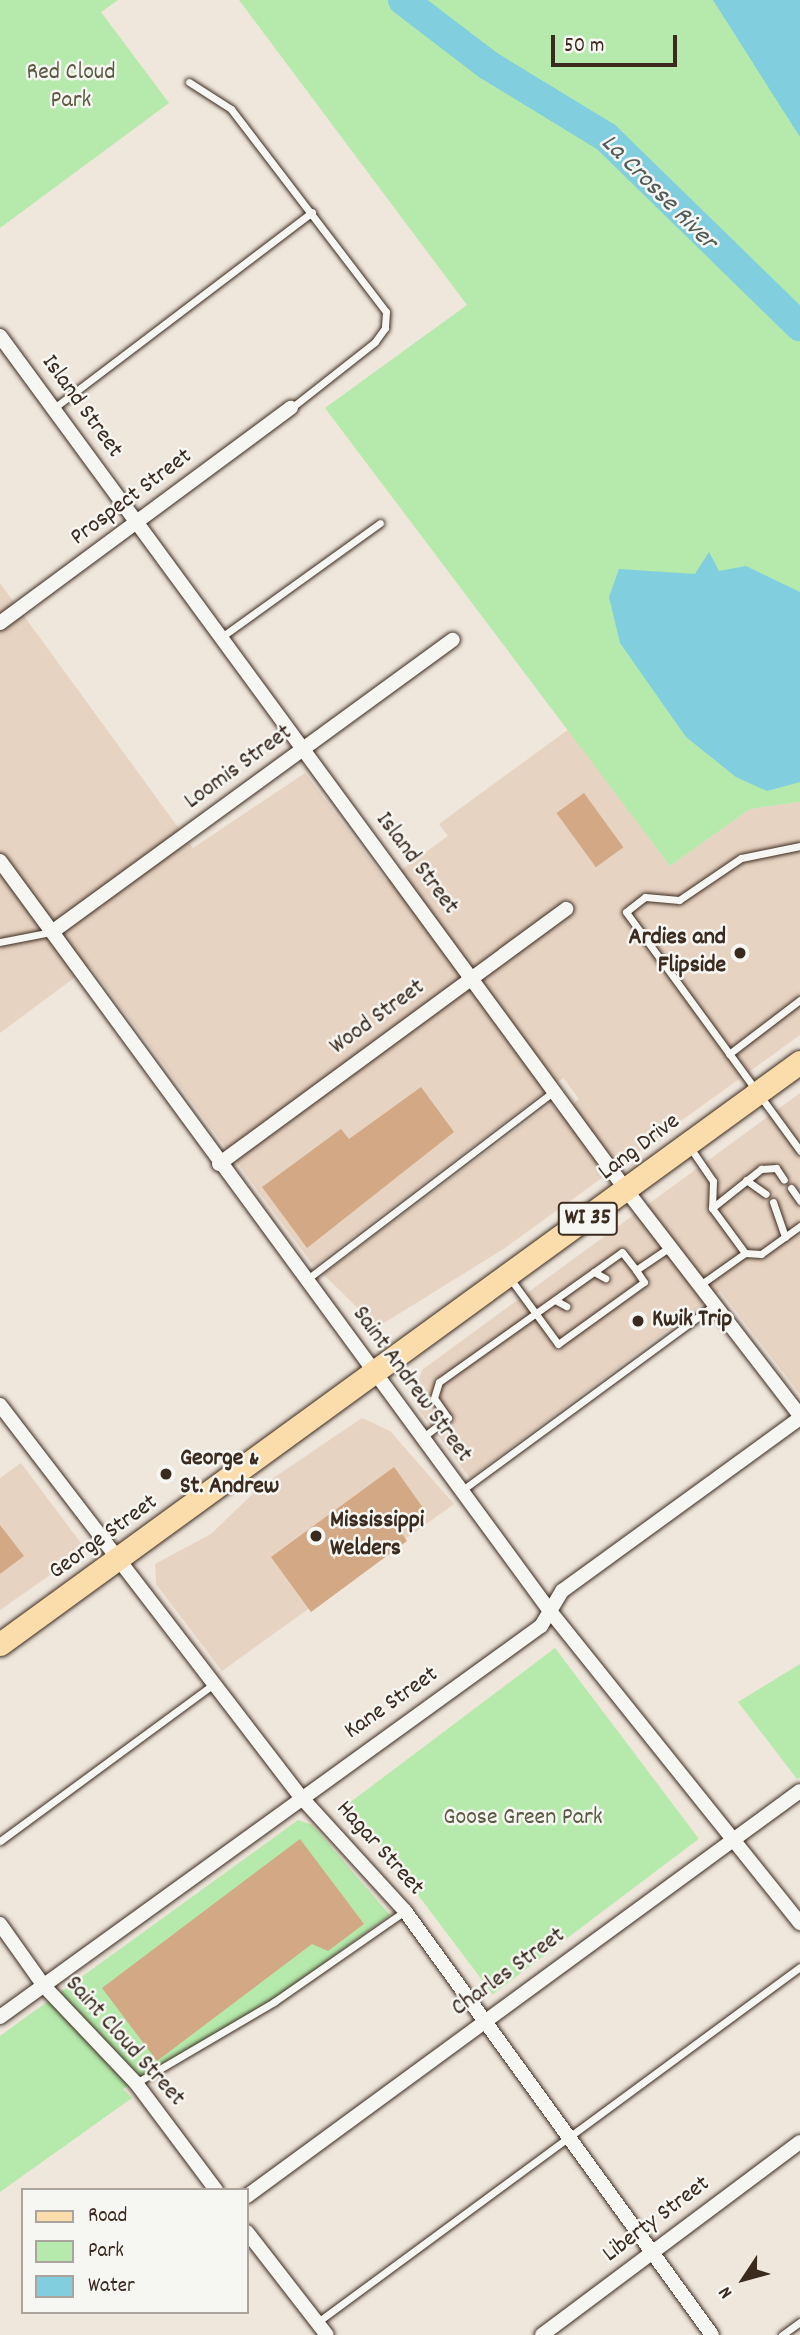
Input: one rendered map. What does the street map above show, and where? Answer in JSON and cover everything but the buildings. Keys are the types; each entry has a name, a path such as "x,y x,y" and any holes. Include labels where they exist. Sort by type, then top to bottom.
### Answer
{"main road":[{"name":"Lang Drive","path":"374,1373 627,1191 800,1062"},
{"name":"George Street","path":"0,1644 116,1563 374,1373"}],"street":[{"name":"Island Street","path":"0,335 302,751 627,1191 800,1417"},
{"name":"Prospect Street","path":"0,623 291,408"},
{"name":"Loomis Street","path":"52,932 453,640"},
{"name":"Saint Andrew Street","path":"0,861 219,1164 550,1611 635,1723 737,1838 800,1923"},
{"name":"Wood Street","path":"219,1164 566,909"},
{"name":"Hagar Street","path":"2,1411 116,1563 145,1589 300,1796 405,1911 712,2335"},
{"name":"Kane Street","path":"0,2017 300,1796 541,1626 562,1591 800,1417"},
{"name":"Charles Street","path":"248,2195 485,2018 800,1791"},
{"name":"Saint Cloud Street","path":"0,1924 44,1986 136,2083 215,2188"},
{"name":"Liberty Street","path":"542,2335 800,2142"},
{"path":"248,2233 316,2330 327,2335"}],"lane":[{"path":"189,82 225,103 377,295 386,328 291,408"},
{"path":"54,408 312,212"},
{"path":"220,638 380,523"},
{"path":"800,846 741,858 679,900 645,897 626,912 800,1151"},
{"path":"0,942 52,932"},
{"path":"730,1054 800,1000"},
{"path":"306,1281 554,1091"},
{"path":"792,1140 800,1135"},
{"path":"689,1145 713,1181 712,1208 745,1253"},
{"path":"712,1208 746,1180 776,1168 784,1180"},
{"path":"746,1180 766,1194"},
{"path":"791,1188 800,1200"},
{"path":"773,1202 785,1237"},
{"path":"700,1286 745,1253 761,1254 800,1226"},
{"path":"636,1270 670,1247"},
{"path":"421,1438 448,1418 435,1398 439,1382 536,1313 555,1300 622,1252 643,1282 611,1306 589,1317 558,1344 536,1313 509,1276"},
{"path":"594,1272 605,1278"},
{"path":"573,1287 584,1292"},
{"path":"623,1287 632,1291"},
{"path":"555,1300 566,1306"},
{"path":"603,1301 611,1306"},
{"path":"461,1491 714,1305"},
{"path":"0,1841 215,1682"},
{"path":"136,2083 274,2002 405,1911"},
{"path":"316,2330 800,1967"},
{"path":"782,2335 800,2322"}],"shaded area":[{"path":"0,583 193,848 305,773 386,881 448,836 439,824 569,729 670,866 750,809 800,802 800,1035 505,1248 384,1323 372,1322 323,1274 551,1104 559,1113 579,1099 563,1078 314,1266 90,966 0,1033"},
{"path":"800,1093 800,1394 720,1291 470,1478 419,1410 415,1391 422,1370"},
{"path":"362,1418 390,1431 454,1504 222,1671 156,1584 155,1564 211,1534 260,1487"},
{"path":"21,1463 86,1550 0,1610 0,1478"}],"green space":[{"name":"Red Cloud Park","path":"0,0 118,0 101,12 169,103 0,228"},
{"path":"239,0 800,0 800,802 750,809 670,866 325,408 467,305"},
{"name":"Goose Green Park","path":"555,1648 699,1839 493,1994 349,1803"},
{"path":"800,1664 800,1777 797,1779 738,1702"},
{"path":"298,1820 312,1825 390,1915 278,1996 123,2089 132,2098 0,2192 0,2036"}],"water":[{"path":"713,0 800,0 800,137 770,90"},
{"path":"709,552 719,571 746,566 800,592 800,782 767,791 736,777 686,737 620,643 609,597 619,569 695,574"}],"waterway":[{"name":"La Crosse River","path":"403,0 488,65 606,137 800,326"}],"place":[{"name":"Ardies and Flipside","path":"740,953"},
{"name":"Kwik Trip","path":"638,1321"},
{"name":"George & St. Andrew","path":"166,1474"},
{"name":"Mississippi Welders","path":"316,1536"}]}
